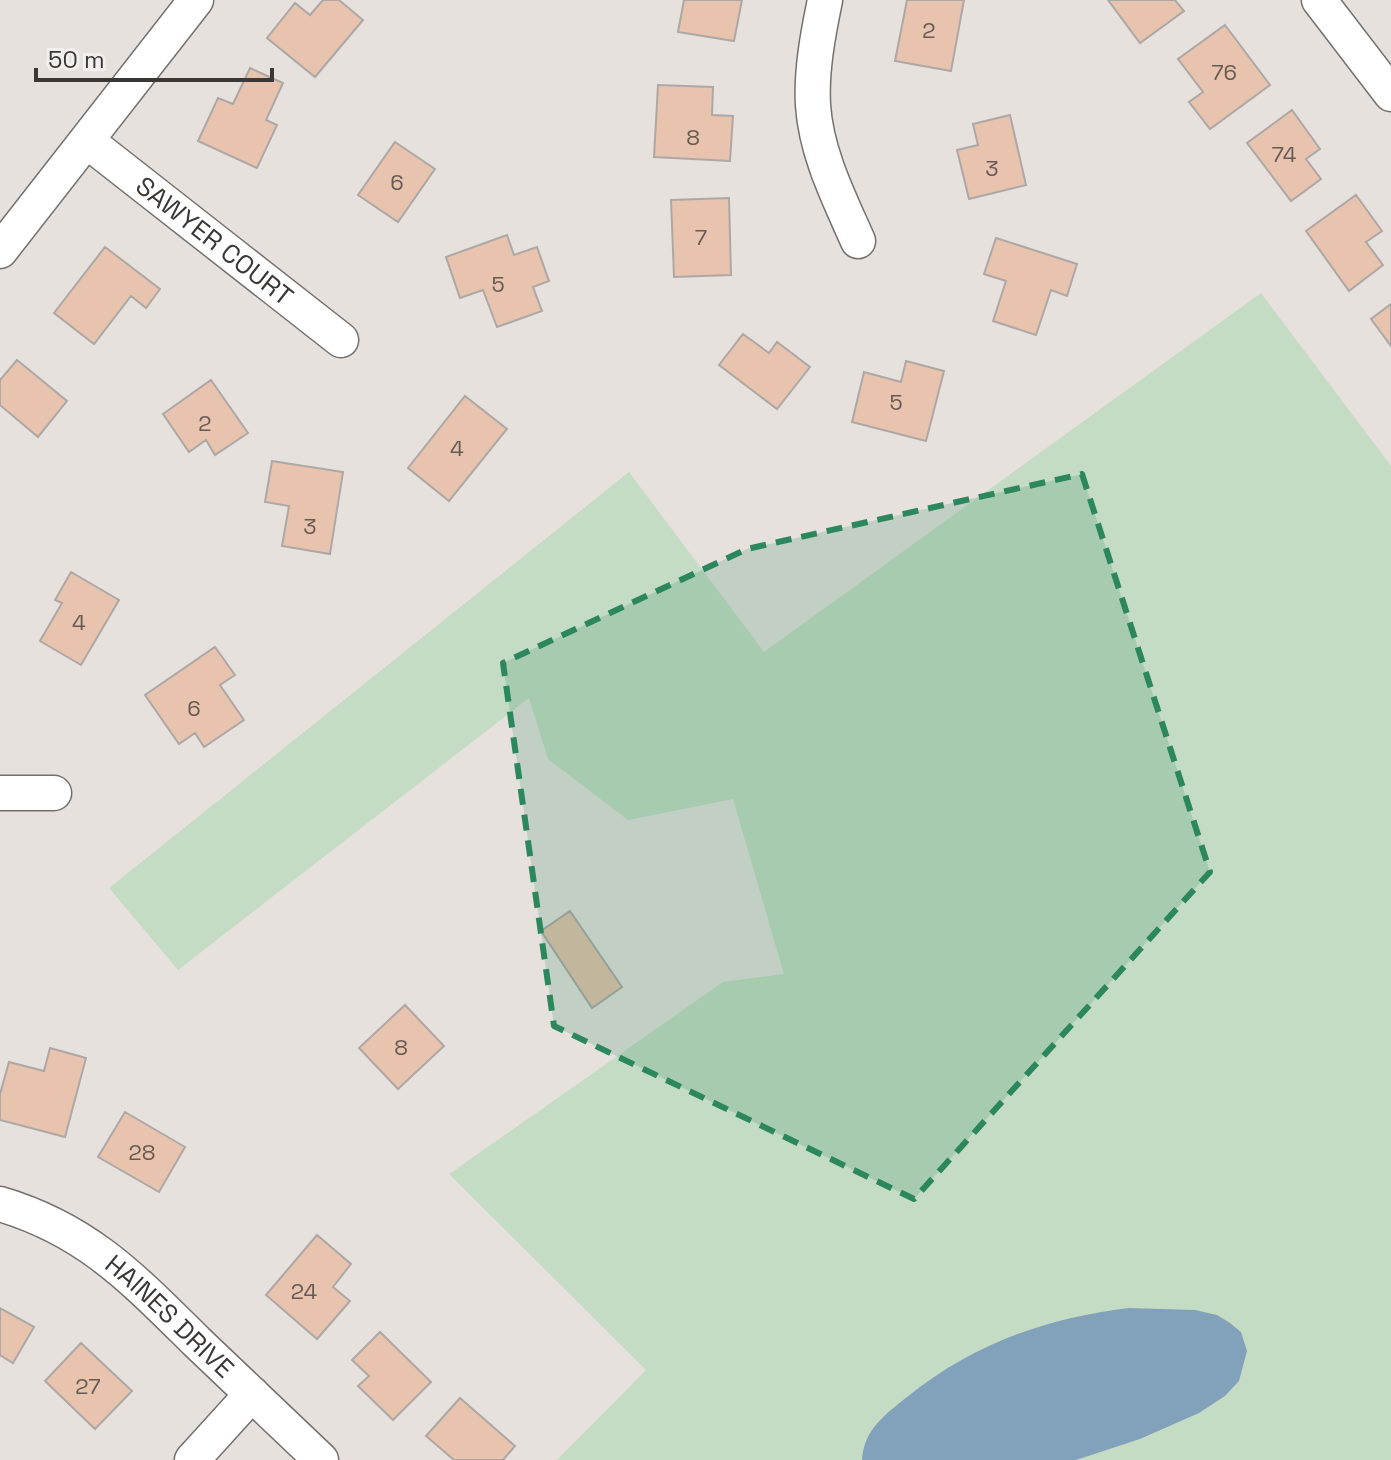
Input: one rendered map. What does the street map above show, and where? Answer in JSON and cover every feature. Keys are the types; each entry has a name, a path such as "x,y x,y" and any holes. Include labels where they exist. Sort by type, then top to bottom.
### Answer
{"street":[{"path":"0,251 196,0"},
{"path":"825,0 814,66 813,106 821,148 858,241"},
{"path":"1319,0 1391,94"},
{"name":"SAWYER COURT","path":"87,141 341,340"},
{"path":"0,793 54,793"},
{"name":"HAINES DRIVE","path":"0,1204 62,1228 117,1264 321,1460"},
{"path":"192,1460 252,1394"}],"highlighted area":[{"path":"1082,474 1210,872 914,1199 554,1026 503,663 747,549"}],"green space":[{"path":"1261,293 1391,466 1391,1460 557,1460 646,1370 449,1174 723,982 784,974 733,799 628,820 548,759 529,698 178,970 109,888 629,472 764,652"}],"water":[{"path":"1129,1308 1195,1310 1217,1315 1230,1323 1241,1332 1247,1351 1239,1381 1225,1396 1199,1413 1140,1439 1076,1460 862,1460 871,1431 884,1417 958,1362 1011,1336 1039,1327"}],"building":[{"path":"323,0 339,0 363,20 315,77 267,38 295,3 310,15"},
{"path":"684,0 742,0 734,41 678,32"},
{"path":"907,0 964,0 951,71 895,61"},
{"path":"1108,0 1175,0 1184,11 1140,43"},
{"path":"1225,25 1270,85 1210,129 1189,102 1203,92 1178,59"},
{"path":"250,68 283,83 266,120 277,125 257,168 198,141 218,98 233,104"},
{"path":"658,85 713,87 712,115 733,116 730,161 654,157"},
{"path":"1292,110 1320,149 1306,159 1321,179 1291,201 1247,143"},
{"path":"1010,115 1026,185 969,199 957,150 978,145 973,124"},
{"path":"395,142 435,169 398,222 358,195"},
{"path":"1356,195 1382,231 1366,242 1383,265 1349,291 1306,231"},
{"path":"729,198 731,275 674,277 671,200"},
{"path":"507,235 514,255 537,247 549,281 533,287 542,311 497,327 483,290 460,298 446,257"},
{"path":"996,238 1077,264 1067,296 1051,290 1036,335 993,321 1006,281 984,274"},
{"path":"105,247 160,289 146,308 131,296 94,344 54,313"},
{"path":"1391,304 1391,346 1371,319"},
{"path":"743,334 769,353 777,342 810,367 777,409 719,365"},
{"path":"17,360 67,401 38,437 0,405 0,380"},
{"path":"906,361 944,371 926,441 852,422 864,372 901,382"},
{"path":"211,380 248,433 215,455 206,440 189,452 163,414"},
{"path":"465,396 507,429 449,501 408,468"},
{"path":"272,461 343,472 330,554 282,546 289,506 265,502"},
{"path":"71,572 119,600 81,665 40,641 62,603 55,600"},
{"path":"215,647 235,675 220,685 244,720 204,747 195,733 179,744 145,695"},
{"path":"570,911 622,987 592,1008 541,931"},
{"path":"405,1005 444,1046 398,1089 359,1048"},
{"path":"50,1048 86,1058 65,1137 0,1120 0,1094 9,1062 44,1071"},
{"path":"125,1112 185,1147 159,1192 98,1157"},
{"path":"317,1235 351,1264 333,1287 350,1301 317,1339 266,1295"},
{"path":"0,1308 34,1327 13,1363 0,1355"},
{"path":"380,1332 431,1382 393,1420 358,1386 369,1376 352,1360"},
{"path":"81,1343 132,1391 95,1429 45,1381"},
{"path":"460,1398 515,1446 503,1460 454,1460 426,1436"}]}
